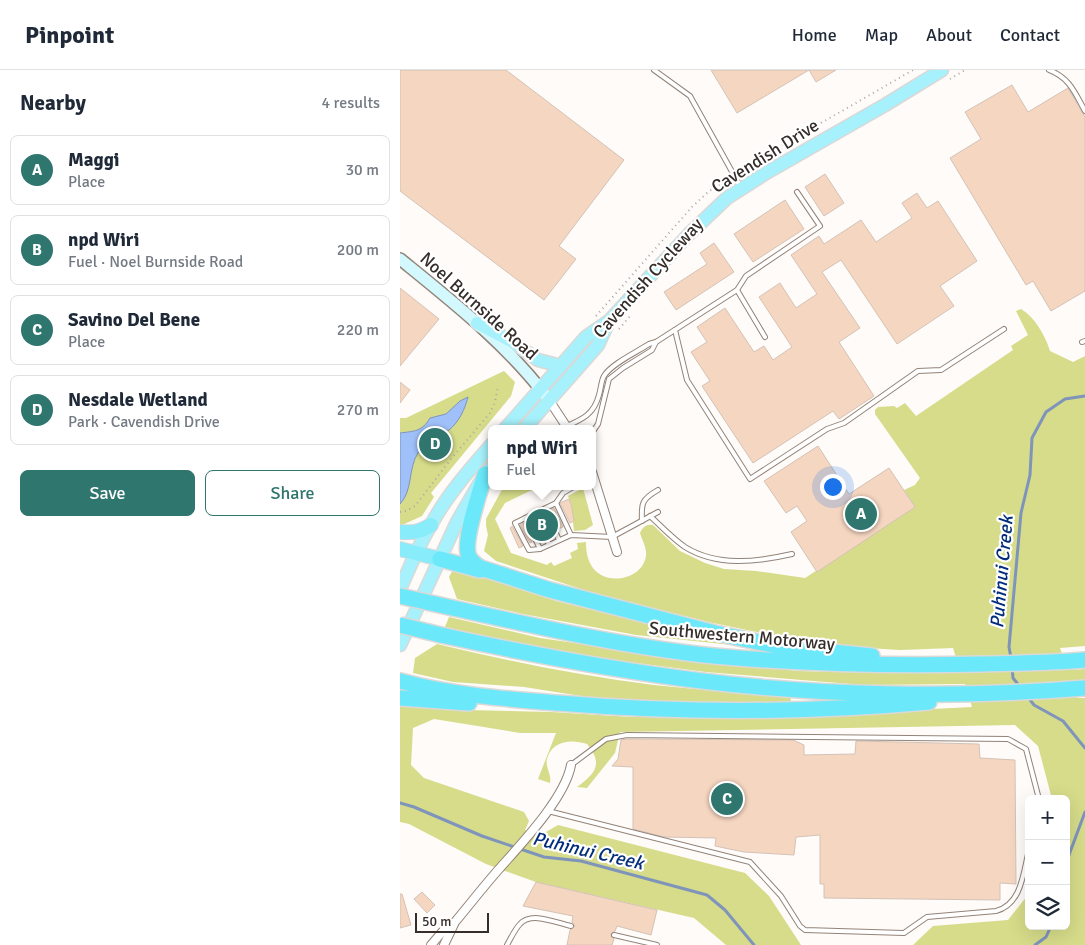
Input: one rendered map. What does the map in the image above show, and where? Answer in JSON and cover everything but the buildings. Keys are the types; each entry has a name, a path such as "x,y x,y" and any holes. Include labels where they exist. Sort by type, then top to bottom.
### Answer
{"highway":[{"path":"488,473 474,514 467,546 471,560 489,571"},
{"path":"400,532 415,533 431,525"},
{"path":"400,549 489,571 639,614 782,647 958,664"},
{"name":"Southwestern Motorway","path":"400,596 561,631 712,656 861,665 1065,662 1085,660"},
{"path":"400,625 581,663 703,681 814,690 969,694"},
{"path":"400,681 444,691 500,698 616,707 750,710 883,706 990,692 1080,689"},
{"path":"400,698 468,703 486,702 500,698"}],"main road":[{"name":"Cavendish Drive","path":"508,425 586,337 609,321 688,234 727,198 766,173 885,104 944,75"},
{"name":"Noel Burnside Road","path":"400,259 477,323 512,356 549,400"},
{"name":"Cavendish Drive","path":"527,425 598,345 609,321"},
{"path":"477,323 513,342 538,360 561,366"},
{"path":"400,589 431,525 453,491 488,449"},
{"path":"400,645 468,502 488,472"}],"street":[{"name":"Noel Burnside Road","path":"549,400 567,425"},
{"path":"596,486 617,552"},
{"path":"431,945 443,931 455,922 498,870 532,833 568,780 571,765"},
{"path":"444,945 455,922"}],"lane":[{"path":"654,70 690,96 741,189"},
{"path":"1049,70 1058,73 1068,81 1085,111"},
{"path":"572,425 586,418 592,410 598,398 603,377 609,370 737,290 746,276 820,226 797,192"},
{"path":"737,290 765,337"},
{"path":"675,330 687,380 750,479 827,429 844,423 918,371 941,370 1004,330"},
{"path":"596,427 609,379 652,350 656,342"},
{"path":"568,490 563,493 556,503 515,523 529,550 540,549 571,535 612,537 658,512"},
{"path":"642,521 641,510 643,501 658,490"},
{"path":"556,503 571,535"},
{"path":"545,509 558,540"},
{"path":"534,514 549,544"},
{"path":"650,516 684,546 704,557 725,561 774,558 792,554"},
{"path":"525,518 540,549"},
{"path":"571,765 606,739 627,735 1008,739 1026,749 1038,795"},
{"path":"547,810 750,862 781,896 800,926 805,930 904,933 927,917 1003,909 1019,892 1025,867"},
{"path":"507,945 519,924 528,919 535,918 571,926"},
{"path":"614,935 657,945"}],"path":[{"path":"944,75 965,70"},
{"name":"Cavendish Cycleway","path":"616,332 636,310"},
{"path":"400,512 406,512 415,506 450,459 490,413 495,402 498,386"}],"green space":[{"path":"1021,309 1031,317 1039,328 1050,351 1073,362 1085,356 1085,646 1060,648 1068,670 1085,669 1085,680 1071,681 1078,698 1085,698 1085,945 913,945 933,926 1008,920 1025,899 1025,930 1070,930 1070,795 1051,795 1038,746 1015,725 620,732 615,753 587,788 577,787 593,773 596,763 595,757 587,744 581,742 563,742 553,748 547,759 550,783 538,779 556,733 520,733 434,719 413,728 411,765 424,778 524,812 529,821 525,830 539,836 558,825 745,873 769,896 801,945 726,945 694,918 536,882 486,864 409,824 400,822 400,707 403,704 467,710 551,712 632,717 833,714 972,707 965,684 863,685 706,672 606,659 519,644 445,627 449,617 540,638 685,659 798,671 961,673 953,648 900,650 820,645 713,623 593,593 496,561 484,551 488,535 486,519 502,490 532,490 505,503 495,519 511,553 547,565 551,562 554,566 572,558 570,553 578,549 577,543 586,542 589,560 597,572 613,578 630,576 643,564 646,556 640,533 645,526 653,525 680,551 705,563 724,569 756,571 805,578 915,507 904,490 915,485 920,478 875,414 875,410 878,407 894,406 897,408 905,403 916,416 1013,350 1011,346 1028,335 1016,311"},
{"path":"504,371 515,382 511,396 431,493 434,497 422,516 400,526 400,418 406,418"},
{"path":"579,490 584,490 593,525 585,530 574,531 571,504 568,496"},
{"path":"454,568 556,601 662,627 770,649 636,635 523,614 457,599 449,577"},
{"path":"437,644 545,668 599,677 671,687 791,698 790,705 682,704 600,699 524,687 453,682 413,673 415,658"}],"water":[{"path":"468,397 461,415 453,427 418,453 413,465 407,493 400,504 400,433 421,428 430,418 446,414 460,401"}],"waterway":[{"name":"Puhinui Creek","path":"1011,658 1009,647 1021,513 1030,475 1032,438 1046,412 1065,399 1085,396"},
{"name":"Puhinui Creek","path":"1012,667 1013,678 1021,688"},
{"name":"Puhinui Creek","path":"1028,697 1034,705 1063,721 1085,748"},
{"name":"Puhinui Creek","path":"400,803 414,807 482,836 544,857 581,861 707,895 725,910 754,945"},
{"name":"Puhinui Creek","path":"1070,852 1085,812"},
{"name":"Puhinui Creek","path":"1035,945 1046,937 1049,930"}],"place":[{"name":"Nesdale Wetland","path":"435,444"},
{"name":"Maggi","path":"861,514"},
{"name":"npd Wiri","path":"542,525"},
{"name":"Savino Del Bene","path":"727,799"}]}
